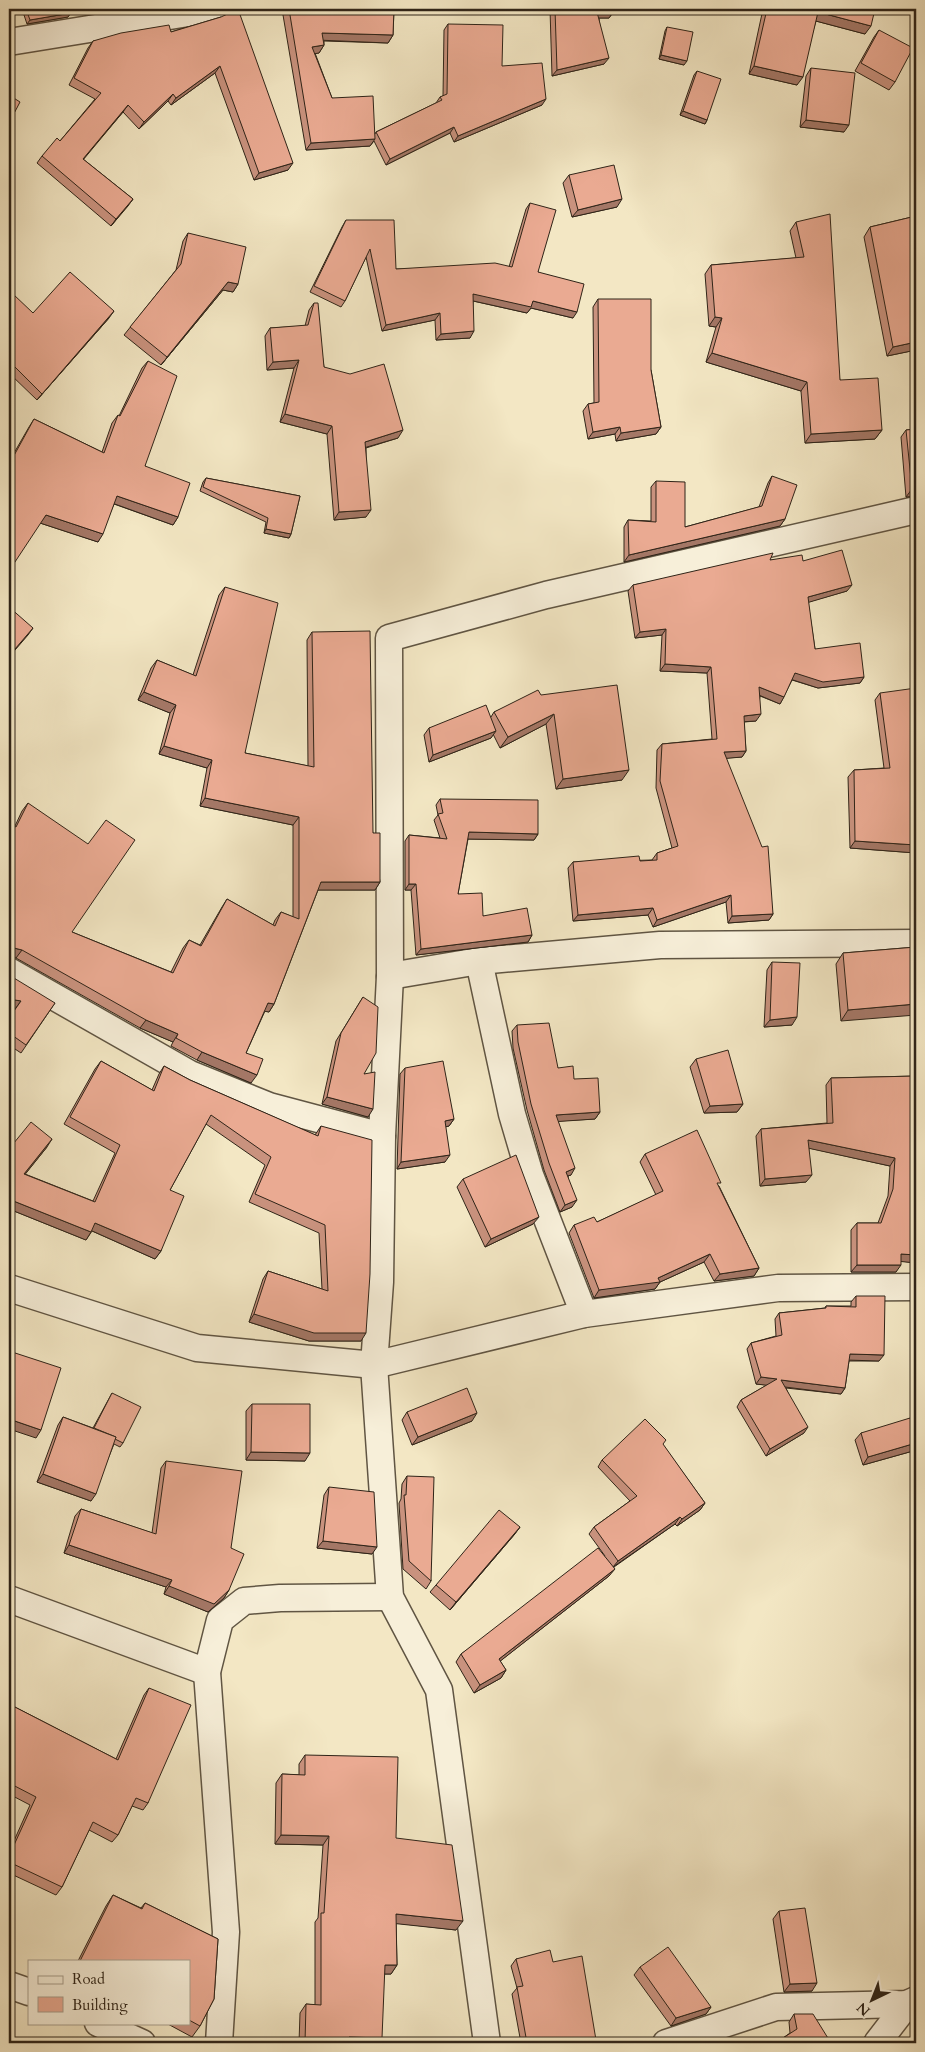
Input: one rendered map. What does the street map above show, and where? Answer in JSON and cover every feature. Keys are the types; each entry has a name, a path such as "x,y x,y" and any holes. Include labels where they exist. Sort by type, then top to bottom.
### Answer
{"street":[{"path":"9,42 121,16 213,9"},
{"path":"487,2043 439,1690 390,1597 374,1365 380,1282 382,1136 390,976 389,638 546,595 916,510"},
{"path":"390,976 479,961 660,945 916,943"},
{"path":"479,961 512,1114 530,1175 584,1314"},
{"path":"9,970 190,1074 269,1106 382,1136"},
{"path":"9,1288 197,1348 374,1365 584,1314 778,1288 916,1288"},
{"path":"219,2043 226,1932 207,1672 220,1620 244,1600 390,1597"},
{"path":"9,1599 207,1672"},
{"path":"9,1984 28,1992"},
{"path":"666,2043 776,2007 912,2002"},
{"path":"877,2043 912,2002"},
{"path":"100,2024 142,2043"}],"building":[{"path":"26,9 69,9 71,13 30,20"},
{"path":"238,9 293,163 259,173 220,66 176,98 173,94 144,122 128,105 83,159 133,199 116,219 42,156 57,138 60,141 101,93 74,78 93,41 121,33 169,25 171,32 221,17"},
{"path":"289,9 394,9 393,35 322,33 324,45 312,47 332,98 373,96 375,139 311,143"},
{"path":"555,9 614,9 614,11 597,12 609,58 557,70"},
{"path":"767,9 875,9 871,26 818,12 803,77 754,66"},
{"path":"448,24 503,25 502,66 542,63 546,99 458,136 454,127 390,159 376,132 442,100 440,97 447,94"},
{"path":"667,27 693,32 687,61 661,55"},
{"path":"879,30 913,48 895,82 861,63"},
{"path":"811,68 855,73 849,125 806,120"},
{"path":"697,71 721,79 707,120 683,111"},
{"path":"9,95 20,102 9,123"},
{"path":"614,165 622,199 578,210 569,175"},
{"path":"530,203 556,210 538,272 584,284 577,312 533,301 531,307 473,294 474,331 441,334 440,313 386,325 370,249 345,301 314,286 346,220 394,220 396,269 495,263 512,267"},
{"path":"830,214 840,380 878,378 882,430 811,434 807,382 712,353 722,318 715,317 711,265 804,257 796,222"},
{"path":"916,216 916,342 893,347 870,227"},
{"path":"188,233 246,247 238,284 228,282 167,357 130,327 181,264"},
{"path":"70,272 114,311 42,394 9,361 9,299 13,294 33,313"},
{"path":"598,299 651,299 651,370 661,427 621,433 620,427 593,432 588,404 599,402"},
{"path":"314,303 318,303 324,367 350,374 384,364 403,430 365,442 371,510 339,512 332,426 285,414 299,360 273,362 270,328 308,325"},
{"path":"148,361 177,376 145,466 190,483 178,517 117,496 103,534 46,515 9,571 9,460 11,461 34,419 104,453 118,415 120,416"},
{"path":"916,429 916,489 912,489 906,430"},
{"path":"772,476 797,485 785,519 629,555 628,520 656,522 656,481 685,482 685,527 762,506"},
{"path":"206,478 300,496 291,534 266,529 268,518 203,487"},
{"path":"842,550 852,585 808,597 815,649 860,643 864,677 823,682 795,673 784,697 759,687 761,714 744,716 746,751 724,752 762,847 768,846 773,914 732,916 731,895 657,920 653,908 578,915 573,862 639,856 640,861 657,860 657,853 678,846 660,781 662,744 717,739 711,667 665,664 666,629 640,632 633,585 773,553 770,560 802,555 803,561"},
{"path":"225,587 278,603 245,753 314,767 312,632 370,631 373,833 380,833 380,882 321,882 274,1004 268,1003 246,1053 263,1059 257,1075 202,1052 176,1038 178,1034 146,1020 22,950 14,948 9,950 9,824 16,827 28,803 88,844 106,820 135,840 72,932 173,973 189,940 201,946 227,899 275,926 281,912 299,919 299,817 205,798 212,760 164,746 176,705 144,692 157,660 196,676"},
{"path":"9,607 33,628 9,656"},
{"path":"617,685 629,770 563,779 554,714 508,737 494,712 538,690 541,695"},
{"path":"916,688 916,845 855,841 854,770 890,768 880,693"},
{"path":"486,705 496,731 433,755 429,728"},
{"path":"440,799 538,800 538,834 469,832 458,894 482,893 483,916 527,908 532,935 421,949 416,884 409,884 409,835 447,839 438,814 443,813"},
{"path":"916,947 916,1004 848,1010 843,953"},
{"path":"772,962 800,963 797,1017 770,1020"},
{"path":"9,975 55,1003 26,1045 9,1033 9,1018 21,1001 9,999"},
{"path":"363,997 378,1007 376,1053 364,1074 375,1072 373,1109 327,1097 341,1033"},
{"path":"549,1023 558,1068 573,1066 574,1079 598,1078 600,1112 556,1115 575,1168 566,1172 577,1200 565,1205 549,1163 531,1104 518,1042 517,1025"},
{"path":"728,1050 743,1104 710,1106 696,1059"},
{"path":"101,1061 154,1091 164,1066 190,1080 318,1136 321,1126 372,1140 370,1274 366,1333 314,1333 254,1314 268,1271 328,1291 325,1225 255,1194 271,1157 211,1115 170,1190 184,1196 161,1251 95,1223 91,1232 11,1200 9,1208 9,1149 31,1122 52,1139 24,1174 95,1202 120,1145 70,1117"},
{"path":"443,1061 454,1119 445,1121 450,1155 401,1162 405,1068"},
{"path":"916,1076 916,1255 901,1254 901,1265 857,1265 857,1223 881,1223 893,1189 895,1158 808,1140 812,1175 765,1179 761,1129 833,1123 831,1078"},
{"path":"697,1130 721,1183 717,1183 759,1268 720,1274 710,1254 658,1278 660,1282 599,1290 574,1225 594,1217 597,1222 663,1191 645,1154"},
{"path":"516,1155 539,1217 491,1239 463,1179"},
{"path":"856,1296 885,1296 884,1355 850,1354 845,1388 781,1380 808,1427 770,1449 741,1400 777,1379 761,1377 751,1343 782,1335 779,1313 826,1308 826,1306 856,1307"},
{"path":"9,1351 61,1368 41,1430 9,1419"},
{"path":"467,1388 477,1413 418,1437 407,1412"},
{"path":"112,1393 141,1407 123,1443 115,1439 116,1437 94,1428"},
{"path":"252,1404 310,1404 310,1453 251,1452"},
{"path":"63,1417 116,1437 96,1494 43,1474"},
{"path":"910,1418 916,1443 868,1457 861,1433"},
{"path":"645,1419 666,1440 663,1444 705,1503 682,1519 680,1517 618,1561 594,1527 637,1496 602,1460"},
{"path":"166,1461 242,1471 231,1548 244,1554 229,1590 214,1604 169,1586 172,1580 69,1545 81,1509 156,1534"},
{"path":"407,1476 434,1477 431,1581 409,1561 404,1495 406,1495"},
{"path":"329,1487 374,1492 377,1547 323,1541"},
{"path":"499,1510 520,1527 456,1602 436,1585"},
{"path":"598,1548 615,1569 499,1659 506,1670 480,1685 461,1654"},
{"path":"149,1688 191,1705 148,1803 136,1798 118,1835 93,1822 62,1887 9,1862 9,1856 36,1797 9,1783 9,1704 118,1760"},
{"path":"305,1755 398,1757 396,1838 452,1845 463,1921 396,1914 397,1965 385,1965 382,2038 349,2037 350,2043 305,2043 306,2004 321,2005 321,1913 324,1913 329,1836 281,1835 282,1774 305,1775"},
{"path":"113,1895 142,1909 145,1903 218,1939 214,1999 200,2026 190,2021 190,1960 80,1960"},
{"path":"805,1908 817,1983 790,1984 779,1911"},
{"path":"668,1947 711,2007 676,2018 640,1967"},
{"path":"550,1950 553,1962 582,1956 596,2040 575,2043 527,2043 517,1987 523,1986 516,1959"},
{"path":"794,2014 813,2014 831,2043 786,2043 783,2038 797,2029"}]}
